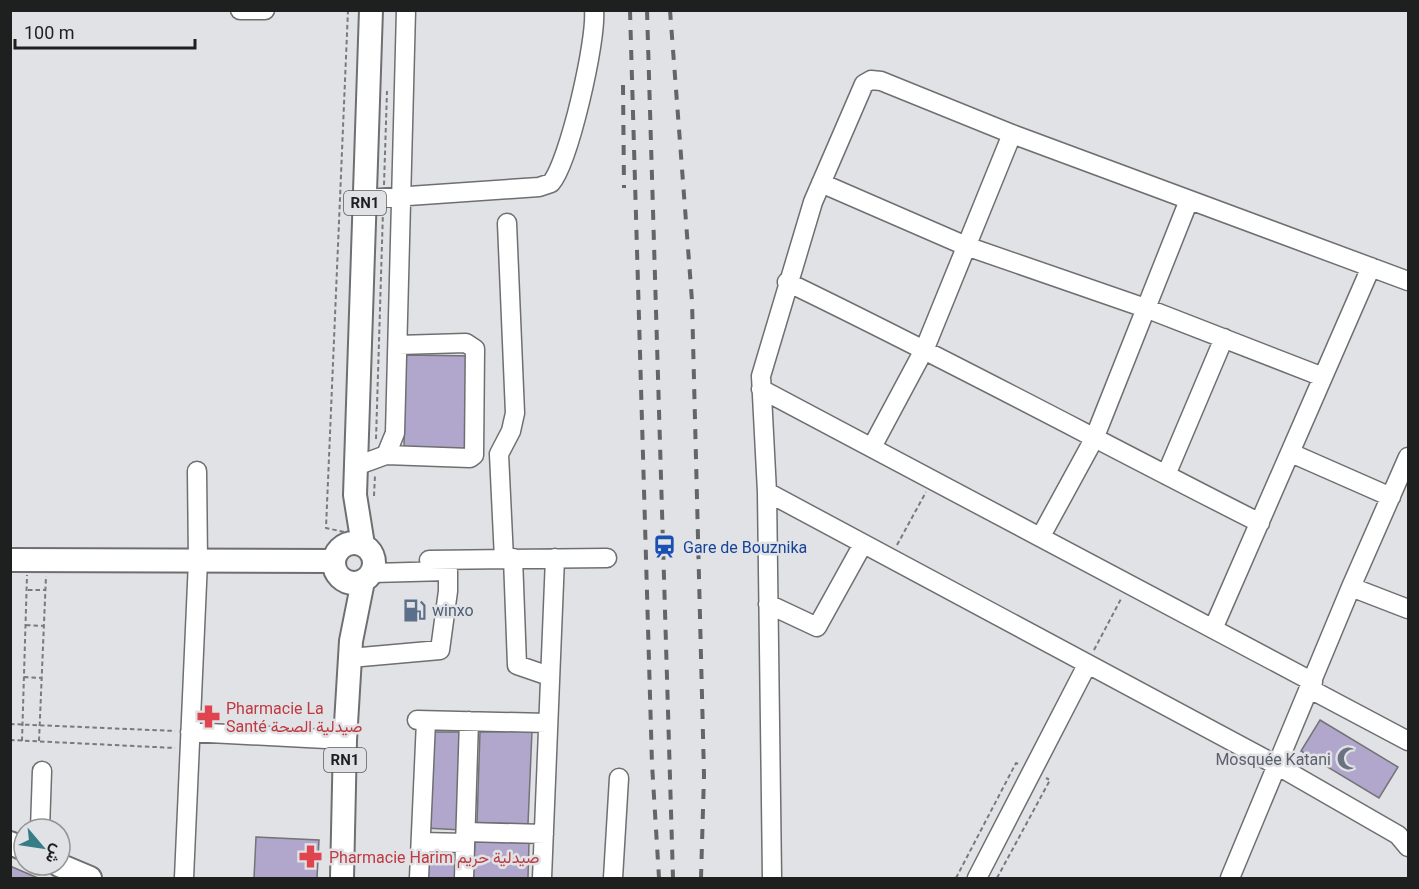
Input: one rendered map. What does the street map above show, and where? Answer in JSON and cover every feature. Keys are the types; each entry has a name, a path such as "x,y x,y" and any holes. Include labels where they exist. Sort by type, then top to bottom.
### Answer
{"main road":[{"name":"RN1","path":"342,879 345,740 355,560 372,460 383,197 371,10"},
{"path":"28,560 355,560"},
{"path":"72,871 90,879"}],"street":[{"path":"240,10 265,10"},
{"path":"372,460 395,433 398,345 383,197 406,10"},
{"path":"383,197 539,187 551,183 565,157 588,63 595,23 594,10"},
{"path":"772,879 762,366 787,282 821,183 860,89 871,80 881,81 1012,134 1408,281"},
{"path":"872,447 925,348 1012,134"},
{"path":"821,183 966,246 1148,309 1323,377"},
{"path":"1041,536 1095,439 1189,200"},
{"path":"507,224 515,413 511,431 499,454 517,665 549,676"},
{"path":"1213,629 1371,267"},
{"path":"787,282 925,348 1095,439 1260,523"},
{"path":"1166,476 1224,338"},
{"path":"372,460 470,458 474,454 475,349 466,343 398,345"},
{"path":"761,388 1213,629 1408,741"},
{"path":"1291,453 1391,497"},
{"path":"1230,879 1351,587 1408,457"},
{"path":"184,879 198,561 197,471"},
{"path":"766,492 1278,766 1405,840"},
{"path":"768,604 817,627 863,544"},
{"path":"542,879 555,558"},
{"path":"355,560 607,558"},
{"path":"350,649 440,650 448,591 448,571 355,560"},
{"path":"1351,587 1408,609"},
{"path":"976,879 1087,665"},
{"path":"419,879 421,721 547,723"},
{"path":"464,879 469,721"},
{"path":"190,740 345,740"},
{"path":"40,817 42,771"},
{"path":"613,879 619,778"},
{"path":"421,842 544,834"}],"path":[{"path":"348,10 326,528 355,560"},
{"path":"364,499 372,460 387,82"},
{"path":"890,558 933,479"},
{"path":"22,741 28,560"},
{"path":"28,560 46,590 39,741"},
{"path":"1087,665 1129,584"},
{"path":"27,590 46,590"},
{"path":"26,625 44,626"},
{"path":"24,677 42,678"},
{"path":"10,724 190,740"},
{"path":"10,740 190,740"}],"building":[{"path":"405,355 475,356 473,455 404,455"},
{"name":"Mosquée Katani","path":"1320,720 1398,767 1379,798 1301,751"},
{"path":"532,731 528,824 477,823 480,732"},
{"path":"430,732 467,732 462,830 425,828"},
{"path":"256,837 319,840 317,878 254,878"},
{"path":"475,841 529,843 528,878 473,878"},
{"path":"459,863 459,878 424,878 425,864"},
{"path":"10,866 12,867 12,877 38,878 10,878"}],"railway":[{"path":"630,10 652,764 659,878"},
{"path":"647,10 673,878"},
{"path":"670,10 692,301 704,775 701,878"},
{"path":"623,85 624,188"}],"place":[{"name":"Gare de Bouznika","path":"665,547"},
{"name":"winxo","path":"414,610"},
{"name":"Pharmacie La Santé صيدلية الصحة","path":"208,717"},
{"name":"Mosquée Katani","path":"1349,759"},
{"name":"Pharmacie Harim صيدلية حريم","path":"311,857"}]}
